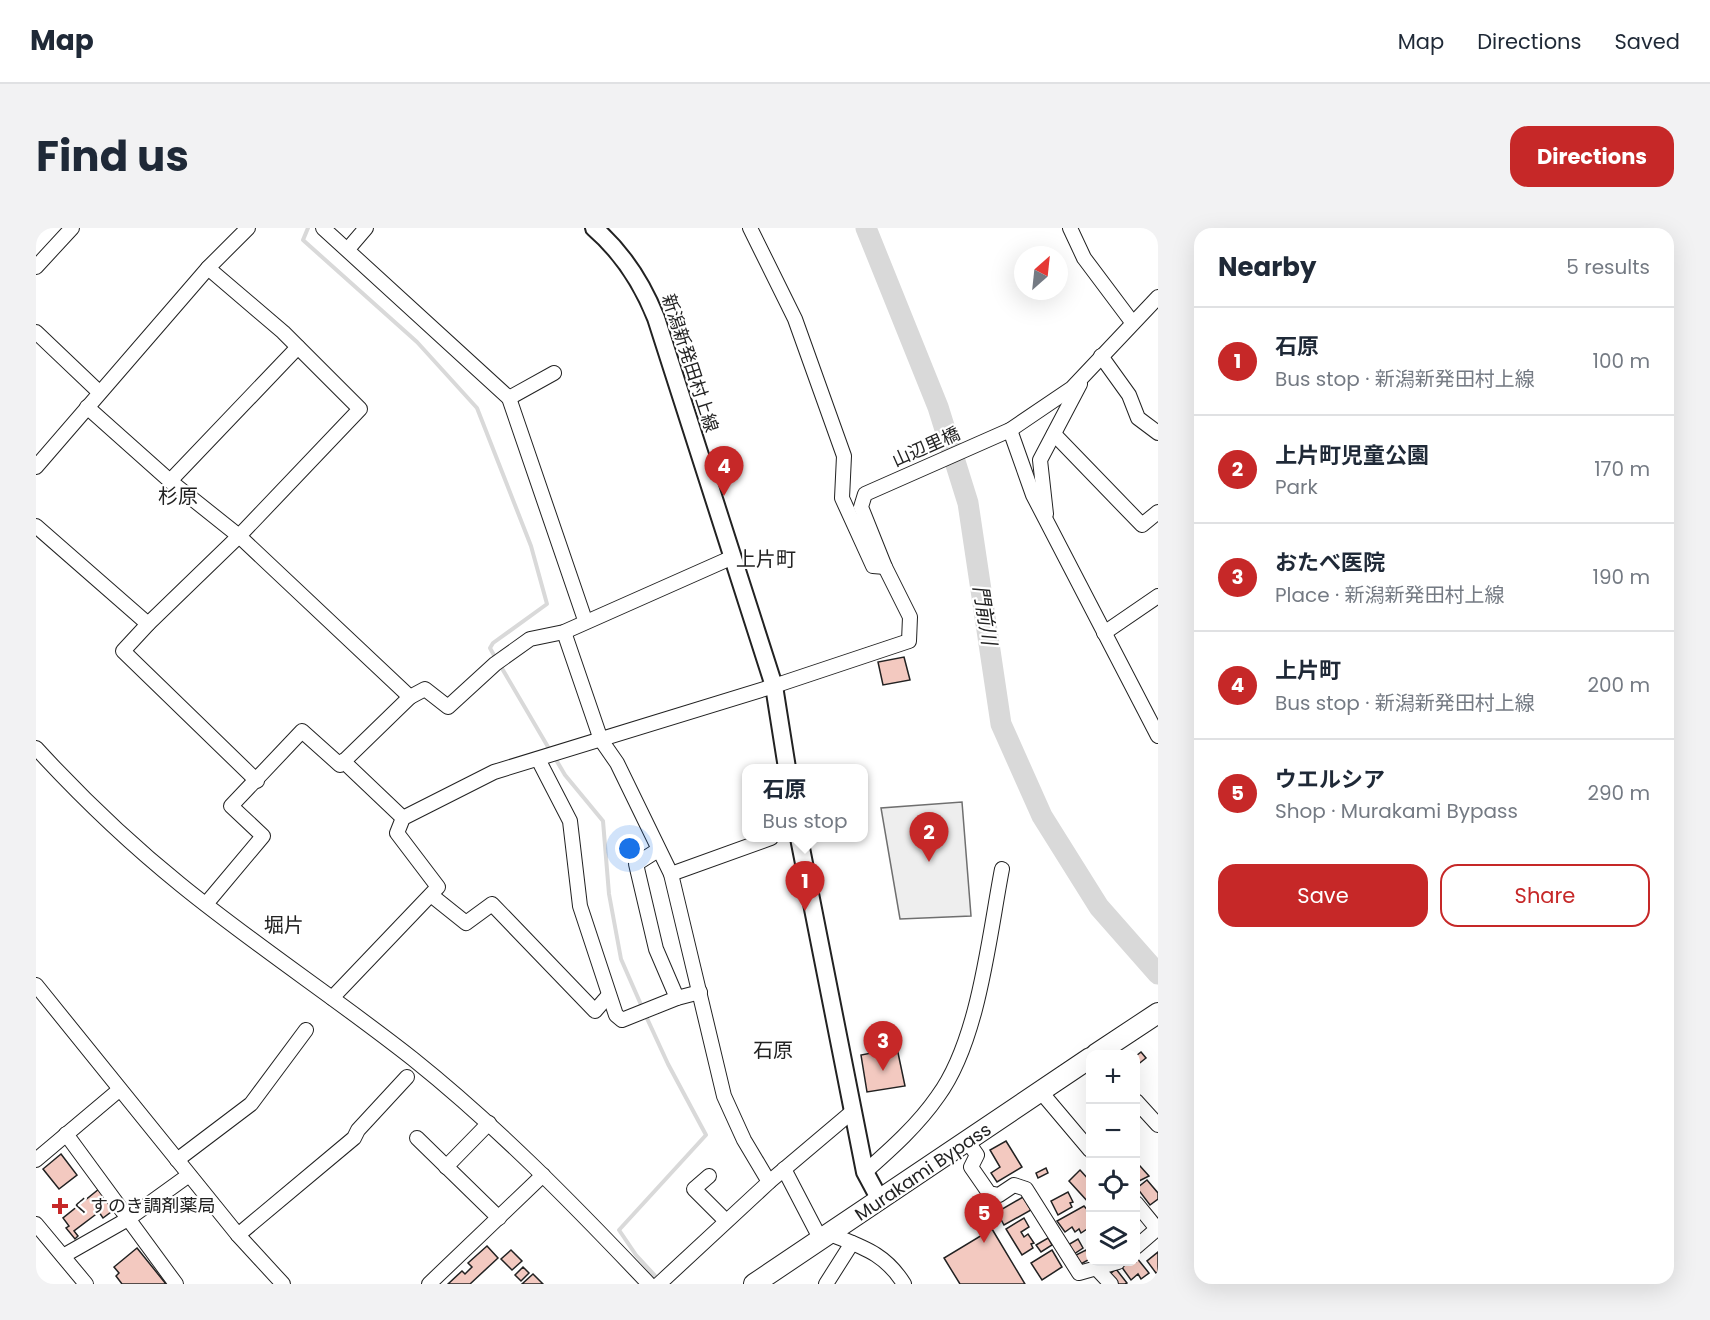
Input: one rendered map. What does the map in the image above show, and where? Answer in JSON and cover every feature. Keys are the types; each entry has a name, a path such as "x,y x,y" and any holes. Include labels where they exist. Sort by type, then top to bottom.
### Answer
{"highway":[{"path":"1103,1050 1158,1013"},
{"name":"Murakami Bypass","path":"754,1284 1086,1061"}],"main road":[{"name":"新潟新発田村上線","path":"594,228 627,264 644,287 774,686 786,764"},
{"path":"800,842 865,1172 880,1200"}],"street":[{"path":"36,267 72,228"},
{"path":"36,467 208,268 248,228"},
{"path":"323,228 508,398 585,620"},
{"path":"348,249 366,228"},
{"path":"332,998 438,887 397,833 403,818 494,772 774,686 909,641 910,617 885,567 873,566 842,498 844,456 795,319 750,228"},
{"path":"1070,228 1084,258 1132,322"},
{"path":"208,268 298,347 360,409 123,651 257,781"},
{"path":"1047,523 1040,460 1087,372 1158,297"},
{"path":"36,332 99,392"},
{"path":"171,481 298,347"},
{"path":"1101,356 1130,395 1138,418 1158,433"},
{"name":"山辺里橋","path":"885,567 861,507 865,494 1006,432 1072,388 1087,372"},
{"path":"508,398 554,373"},
{"path":"87,407 238,536 410,697"},
{"path":"1006,432 1032,495 1158,736"},
{"path":"1054,434 1142,525 1158,513"},
{"path":"36,526 148,624"},
{"path":"206,904 263,836 231,806 303,731 340,765 410,697 425,689 448,707 495,664 530,639 564,632 585,620 630,603 688,574 732,557"},
{"path":"1104,633 1158,596"},
{"path":"564,632 601,740 617,763 671,874 724,1096 744,1140 769,1182"},
{"path":"36,748 126,838 206,904 411,1058 489,1124 543,1175 649,1284"},
{"path":"538,759 570,821 580,906 616,1016 622,1020 677,998 700,992"},
{"path":"343,761 403,818"},
{"path":"671,874 757,842"},
{"path":"658,850 636,864 656,949 677,998"},
{"path":"865,1172 899,1141 948,1081 968,1034 981,981 1002,868"},
{"path":"431,895 466,923 492,904 595,1011 608,996"},
{"path":"36,985 238,1235 283,1284"},
{"path":"177,1160 251,1104 306,1030"},
{"path":"238,1235 354,1138 407,1077"},
{"path":"36,1160 119,1090"},
{"path":"1041,1092 1086,1145"},
{"path":"1139,1104 1158,1125"},
{"path":"659,1284 783,1169 853,1112"},
{"path":"446,1167 489,1124"},
{"path":"66,1134 176,1284"},
{"path":"417,1138 499,1218"},
{"path":"968,1142 977,1155 971,1167 989,1193 999,1195 1014,1185 1026,1189 1079,1273 1103,1266"},
{"path":"783,1169 825,1237 852,1243 878,1254 894,1268 904,1284"},
{"path":"63,1256 128,1219 189,1175"},
{"path":"429,1284 543,1175"},
{"path":"710,1176 694,1189 726,1221"},
{"path":"1140,1208 1158,1229 1140,1244"},
{"path":"36,1224 86,1284"},
{"path":"826,1284 852,1243"},
{"path":"1096,1268 1111,1284"}],"shaded area":[{"path":"962,802 971,916 900,919 881,808"}],"building":[{"path":"904,657 910,680 883,685 878,662"},
{"path":"897,1048 905,1086 867,1092 861,1055"},
{"path":"1140,1053 1146,1058 1140,1063"},
{"path":"1006,1141 1022,1167 997,1182 991,1173 1000,1167 990,1150"},
{"path":"61,1154 77,1175 59,1189 43,1169"},
{"path":"1140,1166 1149,1176 1140,1180"},
{"path":"1046,1168 1048,1173 1038,1178 1036,1173"},
{"path":"1080,1170 1086,1177 1086,1200 1069,1181"},
{"path":"1147,1180 1158,1193 1158,1199 1150,1205 1140,1192 1140,1186"},
{"path":"99,1189 115,1209 103,1218 99,1212 74,1231 78,1236 75,1239 66,1228 69,1226 63,1218"},
{"path":"1068,1192 1073,1202 1070,1203 1072,1207 1058,1215 1051,1201"},
{"path":"1023,1197 1031,1210 1004,1225 997,1212"},
{"path":"1084,1206 1086,1208 1086,1230 1081,1233 1079,1229 1075,1232 1072,1227 1065,1232 1057,1221"},
{"path":"1024,1218 1029,1227 1021,1232 1024,1237 1028,1234 1034,1243 1031,1244 1033,1248 1022,1255 1006,1229"},
{"path":"992,1229 1025,1284 960,1284 944,1258"},
{"path":"1048,1238 1052,1245 1041,1252 1036,1245"},
{"path":"1078,1239 1083,1248 1074,1254 1068,1245"},
{"path":"487,1246 498,1258 470,1284 448,1284 462,1271 465,1274 472,1267 468,1263"},
{"path":"137,1248 166,1284 122,1284 116,1276 119,1273 114,1267"},
{"path":"511,1250 522,1261 512,1270 501,1259"},
{"path":"1052,1250 1062,1267 1042,1280 1031,1263"},
{"path":"1086,1250 1086,1261 1079,1265 1074,1256"},
{"path":"1158,1252 1158,1272 1156,1273 1147,1261"},
{"path":"1140,1262 1149,1273 1141,1279 1138,1274 1131,1280 1121,1266 1140,1266"},
{"path":"523,1267 529,1273 521,1281 515,1275"},
{"path":"1116,1269 1127,1283 1118,1284 1110,1274"},
{"path":"533,1274 543,1284 522,1284"}],"waterway":[{"path":"308,228 303,240 417,342 477,408 531,546 547,604 493,643 490,648 496,659"},
{"name":"門前川","path":"866,228 938,407 968,503 1001,724 1042,816 1099,907 1158,974"},
{"path":"500,665 551,752"},
{"path":"555,758 565,775 603,821 609,894 621,959 642,1007"},
{"path":"645,1014 668,1064 706,1135 619,1230 636,1255 658,1279"}],"place":[{"name":"上片町","path":"724,496"},
{"name":"上片町児童公園","path":"929,862"},
{"name":"石原","path":"805,911"},
{"name":"おたべ医院","path":"883,1071"},
{"name":"くすのき調剤薬局","path":"60,1206"},
{"name":"ウエルシア","path":"984,1243"}],"district":[{"name":"杉原","path":"178,496"},
{"name":"上片町","path":"766,559"},
{"name":"堀片","path":"284,925"},
{"name":"石原","path":"773,1050"}]}
